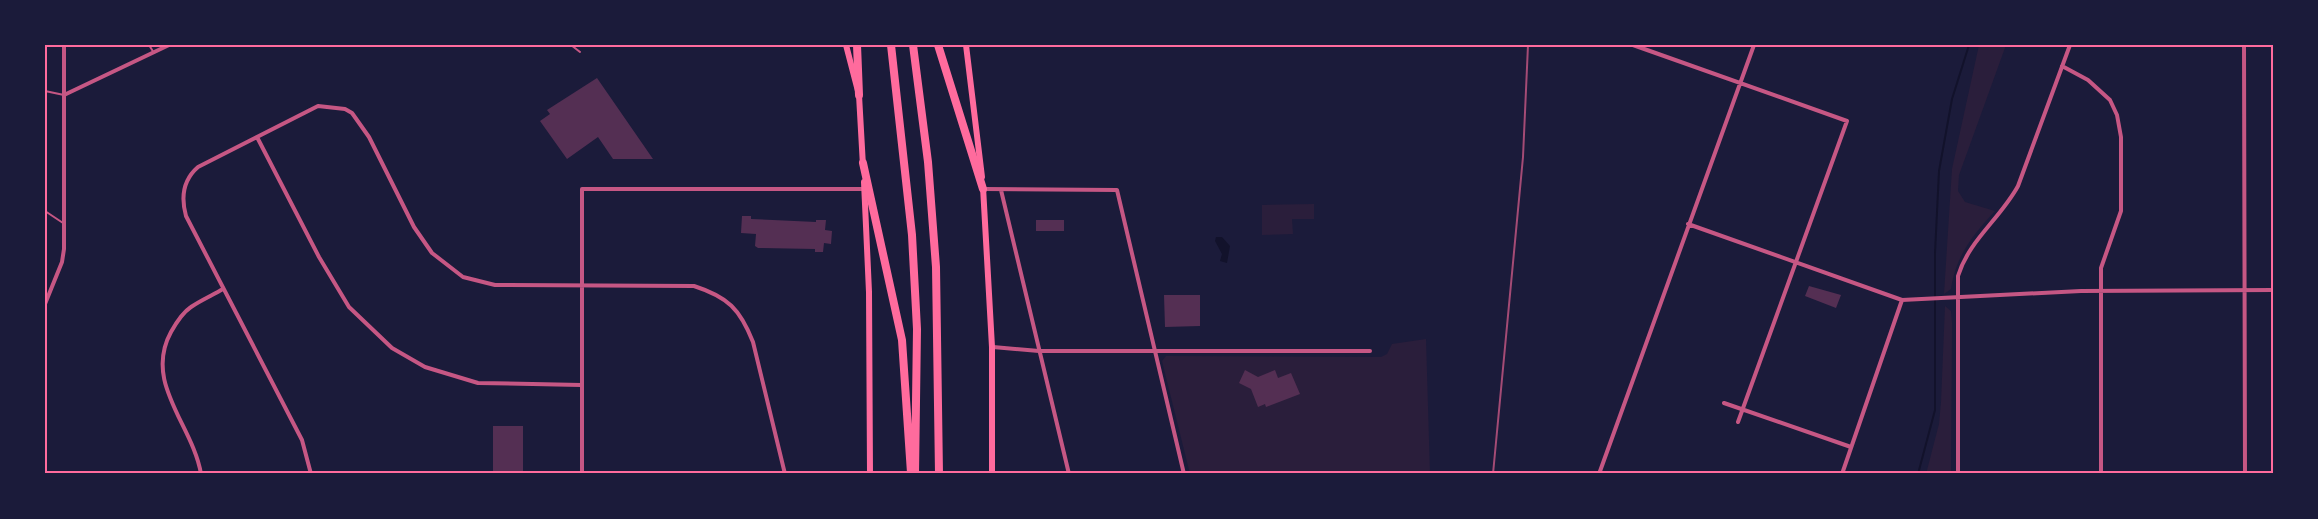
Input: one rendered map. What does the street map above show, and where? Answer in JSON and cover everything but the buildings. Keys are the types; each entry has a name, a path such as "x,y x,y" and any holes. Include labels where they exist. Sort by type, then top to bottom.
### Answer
{"highway":[{"path":"856,45 859,95"},
{"path":"891,45 912,235 917,329 913,474"},
{"path":"913,45 928,162 936,267 939,474"},
{"path":"938,45 983,189"},
{"path":"863,163 902,340 913,474"}],"main road":[{"path":"846,45 859,95 865,189 870,474"},
{"path":"966,45 983,189 992,347 992,474"}],"street":[{"path":"45,304 62,262 64,45"},
{"path":"64,95 169,45"},
{"path":"1633,45 1847,121 1738,422"},
{"path":"1599,474 1754,45"},
{"path":"1958,474 1958,276 1965,258 2018,186 2070,45"},
{"path":"2244,45 2245,474"},
{"path":"2062,66 2088,80 2103,92 2114,107 2120,126 2121,211 2103,261 2101,291 2101,474"},
{"path":"311,474 302,440 186,216 183,196 188,180 198,167 318,106 345,109 352,113 369,137 414,226 432,253 447,266 472,281 495,285 694,286 726,300 745,323 753,342 785,474"},
{"path":"257,137 319,257 349,307 392,348 432,370 478,383 581,385"},
{"path":"582,474 582,189 865,189"},
{"path":"983,189 1117,190 1184,474"},
{"path":"1002,190 1069,474"},
{"path":"1688,224 1902,300 2101,291 2273,290"},
{"path":"201,474 193,446 164,384 162,360 170,334 183,314 223,289"},
{"path":"1842,474 1902,300"},
{"path":"992,347 1039,351 1370,351"},
{"path":"1724,403 1851,447"}],"lane":[{"path":"149,45 154,53"},
{"path":"571,45 580,52"},
{"path":"45,91 64,95"},
{"path":"45,211 63,223"}],"shaded area":[{"path":"1979,45 2006,45 1959,175 1958,191 1965,202 1995,211 1967,246 1957,266 1951,289 1944,294 1952,169"},
{"path":"1314,204 1314,219 1292,219 1293,234 1262,235 1262,205"},
{"path":"1216,237 1222,237 1230,246 1227,263 1220,261 1222,254 1215,241"},
{"path":"1945,306 1951,311 1952,323 1951,474 1926,474 1939,424"},
{"path":"1426,339 1430,474 1190,474 1162,361 1166,356 1381,357 1387,354 1392,344"}],"waterway":[{"path":"1918,474 1935,410 1935,253 1939,171 1952,99 1969,45"}],"railway":[{"path":"1493,474 1523,157 1528,45"}]}
